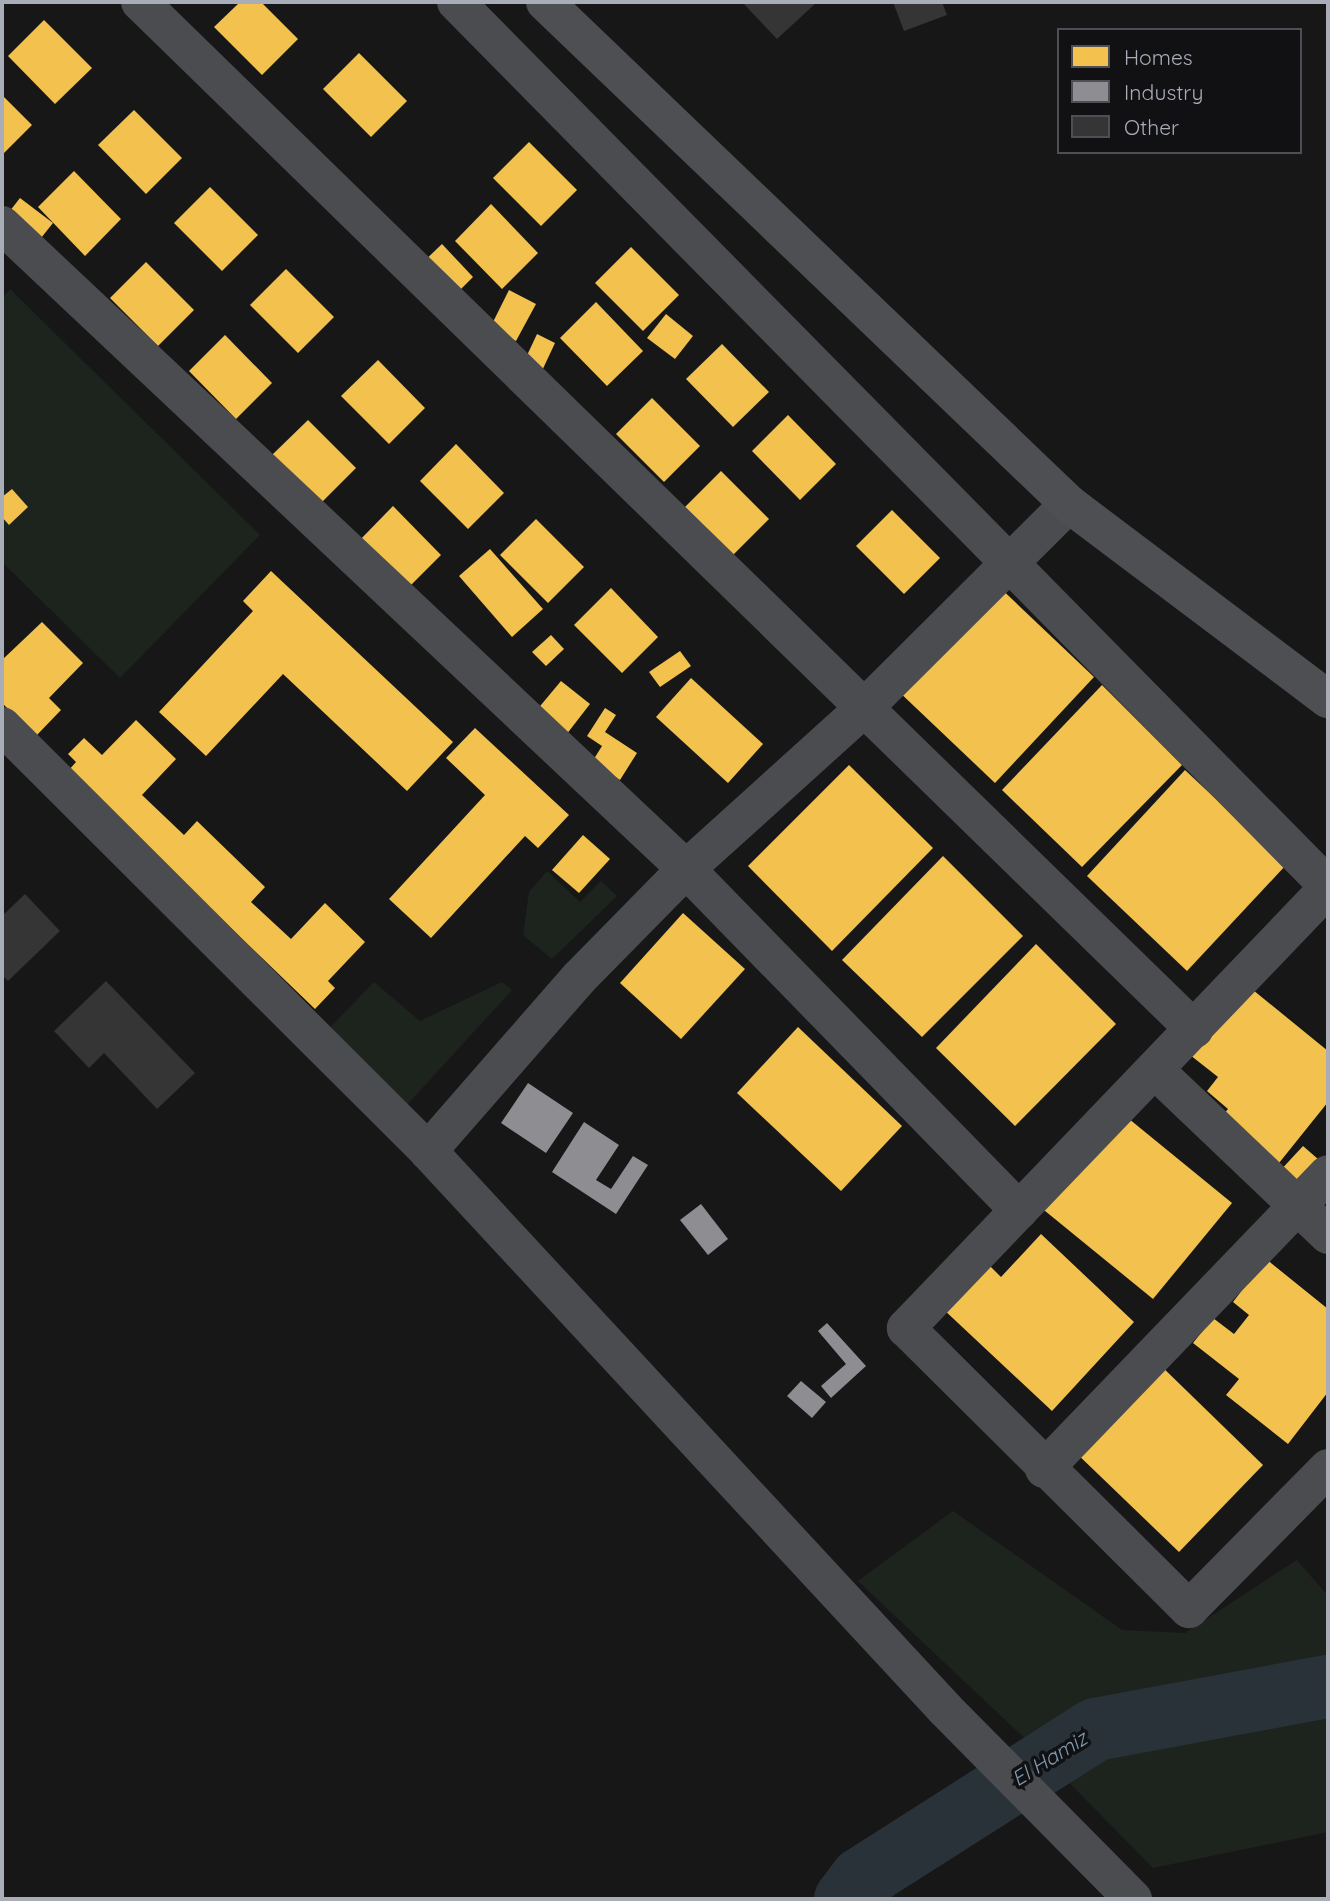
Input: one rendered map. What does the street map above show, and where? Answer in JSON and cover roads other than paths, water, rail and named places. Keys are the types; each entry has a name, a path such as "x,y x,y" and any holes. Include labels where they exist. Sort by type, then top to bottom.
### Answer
{"main road":[{"path":"545,2 1069,504 1328,699"}],"street":[{"path":"140,2 862,710 1194,1029"},
{"path":"456,2 1328,887 1156,1070 906,1328 1044,1469 1189,1609 1328,1468"},
{"path":"9,246 686,869 1019,1210"},
{"path":"428,1151 579,978 686,869 862,710 1005,562 1069,504"},
{"path":"2,726 428,1151 946,1710 1133,1899"},
{"path":"1156,1070 1328,1235"},
{"path":"1044,1469 1328,1174"}],"waterway":[{"name":"El Hamiz","path":"845,1899 861,1878 1095,1729 1328,1686"}]}
